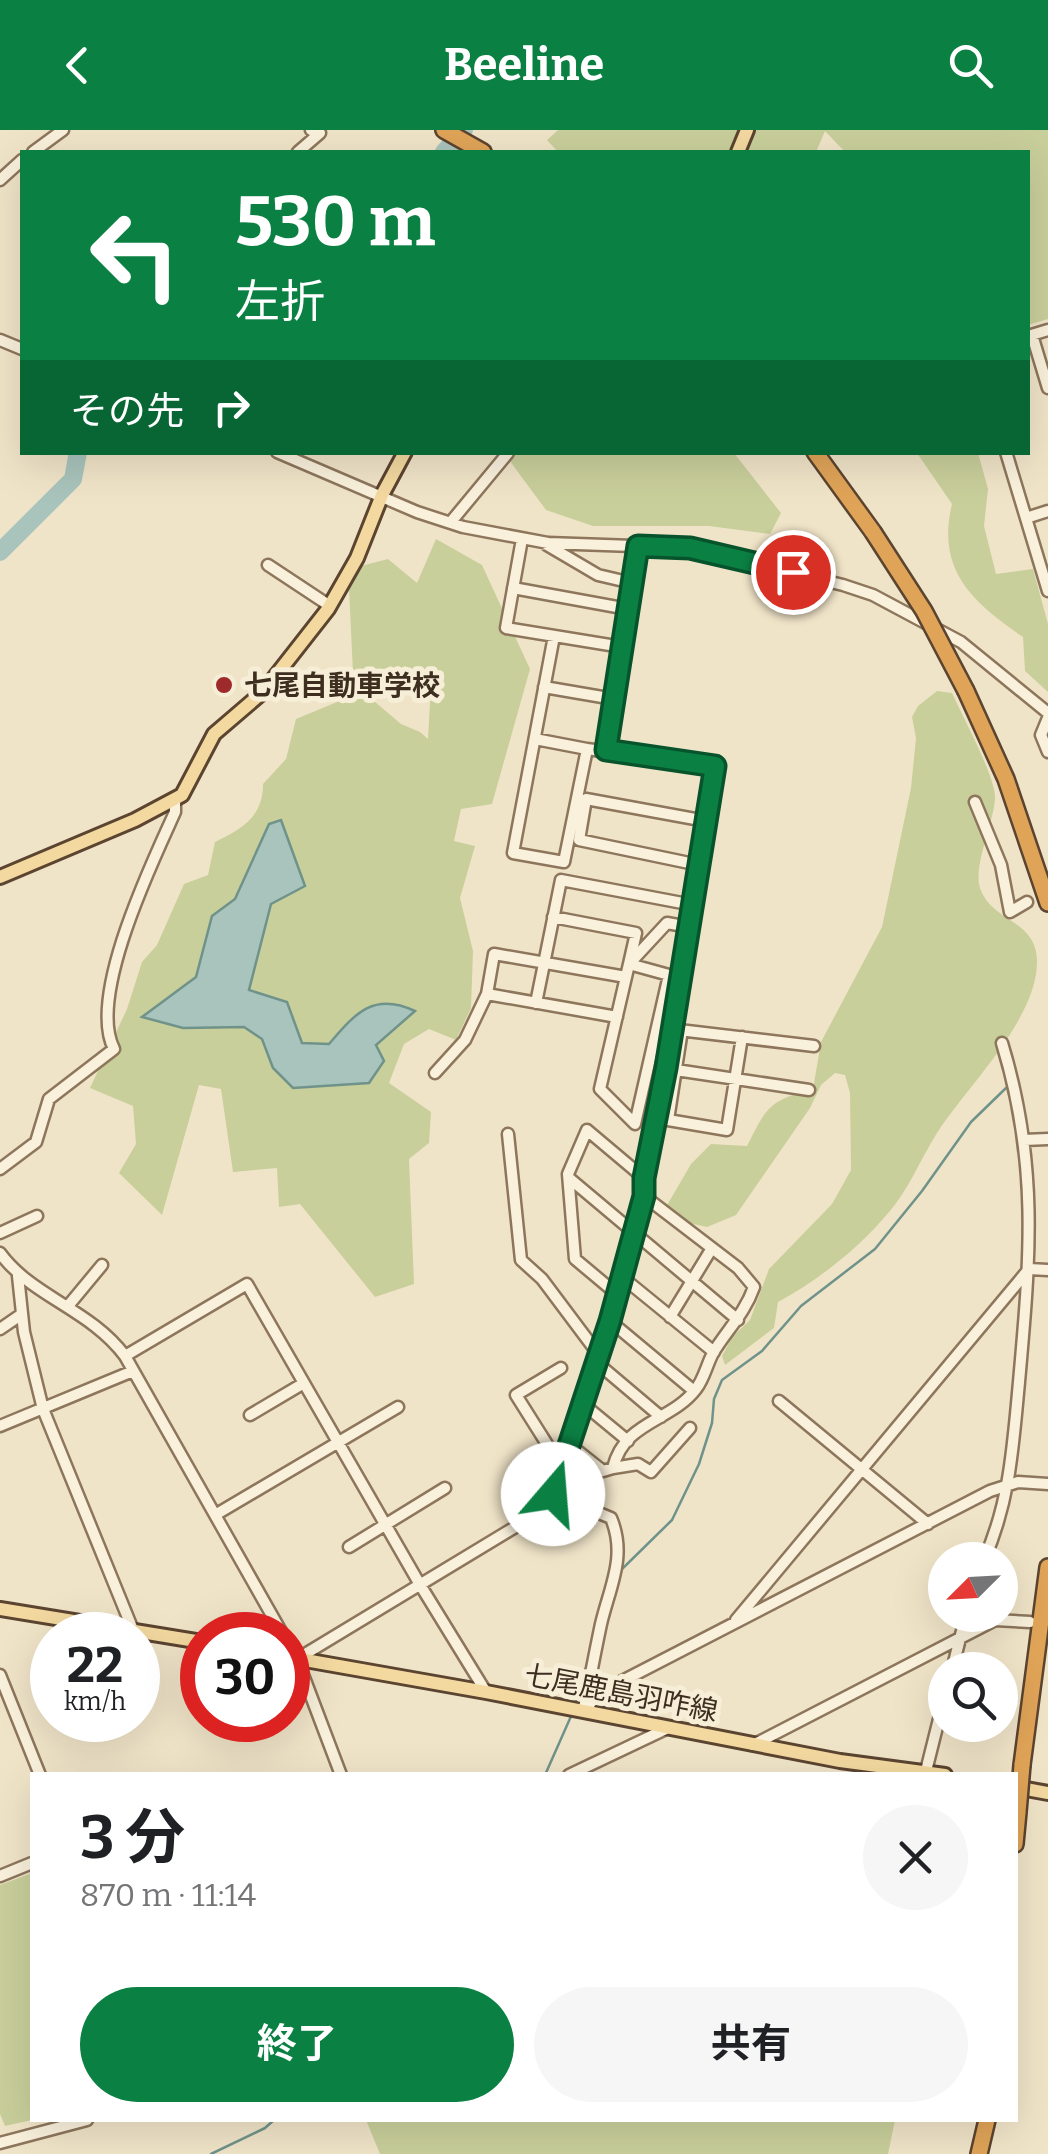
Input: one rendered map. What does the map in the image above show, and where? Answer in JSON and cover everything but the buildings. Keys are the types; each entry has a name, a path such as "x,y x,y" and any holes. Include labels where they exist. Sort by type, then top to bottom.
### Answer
{"highway":[{"path":"444,130 479,150"},
{"path":"817,455 874,532 924,611 966,691 1006,779 1048,903"},
{"path":"1018,1812 1048,1567"},
{"path":"978,2154 986,2122"}],"main road":[{"path":"0,876 175,800 214,734 263,692 330,606 357,558 382,495 404,455"},
{"path":"0,1609 30,1614"},
{"name":"七尾鹿島羽咋線","path":"310,1661 840,1762 917,1772"},
{"path":"1018,1788 1048,1793"}],"street":[{"path":"36,150 63,130"},
{"path":"300,150 320,133 311,130"},
{"path":"0,180 20,162"},
{"path":"1048,330 1030,336 1048,388"},
{"path":"284,455 450,523 542,542 690,548 873,595 961,642 1048,716 1041,735 1048,752"},
{"path":"450,523 506,455"},
{"path":"1007,455 1048,591"},
{"path":"1026,518 1048,511"},
{"path":"522,539 506,628 622,647"},
{"path":"542,542 598,576 632,583"},
{"path":"606,750 638,546"},
{"path":"268,564 330,606"},
{"path":"513,588 628,609"},
{"path":"554,636 513,853 564,862 587,749"},
{"path":"544,687 614,699"},
{"path":"535,739 715,766 689,928 668,1120 728,1130 742,1037"},
{"path":"699,865 579,840 586,799 706,821"},
{"path":"0,1169 36,1142 49,1099 114,1049 106,1028 125,928 175,812 175,800"},
{"path":"975,802 1001,865 1010,912 1027,902"},
{"path":"536,1003 561,880 693,905"},
{"path":"553,917 654,937"},
{"path":"629,964 667,923 689,928"},
{"path":"629,964 669,974 635,1124 600,1089 636,933"},
{"path":"435,1073 465,1040 487,994 494,954 626,977"},
{"path":"487,994 617,1017"},
{"path":"677,1030 814,1046"},
{"path":"310,1647 545,1509 618,1295 644,1196 644,1178 677,1030"},
{"path":"992,1542 1008,1485 1030,1270 1024,1140 1018,1098 1002,1044"},
{"path":"676,1070 809,1090"},
{"path":"618,1295 575,1260 569,1178 587,1130 644,1178"},
{"path":"508,1134 520,1260 542,1279 598,1358 661,1416"},
{"path":"1024,1140 1048,1139"},
{"path":"569,1178 738,1320"},
{"path":"613,1468 616,1453 641,1425 661,1416 694,1391 714,1352 747,1308 754,1286 738,1268 644,1196"},
{"path":"0,1233 37,1216"},
{"path":"670,1316 712,1248"},
{"path":"0,1253 18,1276 109,1334 271,1612"},
{"path":"68,1306 102,1265"},
{"path":"732,1624 1030,1270 1048,1270"},
{"path":"18,1276 42,1409 126,1612"},
{"path":"622,1278 714,1352"},
{"path":"125,1356 247,1284 486,1692"},
{"path":"0,1329 22,1314"},
{"path":"610,1321 694,1391"},
{"path":"562,1368 516,1395 562,1468"},
{"path":"0,1426 133,1371"},
{"path":"250,1415 304,1383"},
{"path":"780,1401 928,1524"},
{"path":"582,1403 628,1440"},
{"path":"215,1514 398,1407"},
{"path":"570,1444 603,1471 638,1464 651,1472 690,1428"},
{"path":"577,1710 601,1692 990,1491 1018,1482 1048,1484"},
{"path":"349,1547 445,1488"},
{"path":"553,1494 611,1518 618,1536 616,1576 577,1710"},
{"path":"754,1745 995,1620 1030,1622"},
{"path":"956,1652 962,1632"},
{"path":"0,1675 39,1772"},
{"path":"310,1702 339,1772"},
{"path":"575,1772 668,1728"},
{"path":"925,1772 933,1742"},
{"path":"0,1876 30,1864"},
{"path":"0,2144 80,2122"}],"green space":[{"path":"558,130 1048,130 1048,319 1030,324 1030,150 843,150 825,131 817,150 556,150 547,140"},
{"path":"505,455 736,455 781,513 770,534 709,526 593,526 546,510"},
{"path":"918,455 979,455 988,489 984,526 996,574 1033,569 1048,624 1048,692 1025,671 1023,637 988,611 962,582 949,548 952,504"},
{"path":"436,539 482,565 530,669 492,804 461,809 454,841 475,846 460,898 473,951 471,1008 456,1040 429,1029 404,1044 389,1083 431,1112 429,1143 409,1159 414,1284 375,1297 300,1204 279,1207 277,1168 233,1172 221,1089 199,1085 162,1215 119,1173 136,1144 133,1106 90,1088 127,1009 142,962 157,945 184,884 208,875 215,842 242,827 255,813 263,784 286,759 296,719 354,695 349,588 357,567 388,559 417,583","holes":["382,681 431,685 428,739 401,724 368,696"]},
{"path":"937,691 952,693 990,776 995,798 979,868 980,888 994,908 1030,938 1037,963 1034,985 1013,1030 937,1133 890,1211 838,1262 778,1302 774,1328 725,1365 722,1356 733,1336 750,1320 769,1269 832,1204 851,1170 850,1093 845,1075 835,1073 821,1085 810,1108 736,1215 707,1227 675,1220 666,1207 691,1164 711,1144 747,1146 771,1107 813,1089 821,1042 882,927 911,788 916,738 912,717 918,706"},
{"path":"30,1874 30,2120 5,2126 0,2114 0,1885"},
{"path":"367,2122 895,2122 888,2154 380,2154"}],"water":[{"path":"281,820 305,886 271,904 249,990 287,1002 302,1043 329,1044 357,1015 376,1005 400,1005 415,1011 376,1045 384,1061 369,1083 293,1088 273,1068 262,1039 244,1027 183,1028 142,1017 196,977 212,916 235,899 269,824"}],"waterway":[{"path":"446,150 464,130"},
{"path":"0,552 73,479 77,455"},
{"path":"620,1571 672,1520 699,1464 722,1380 762,1351 801,1306 875,1249 971,1122 1006,1088"},
{"path":"577,1702 608,1584"},
{"path":"546,1772 572,1714"},
{"path":"211,2154 272,2122"}],"place":[{"name":"七尾自動車学校","path":"224,685"}],"route":[{"path":"553,1494 610,1321 644,1196 715,766 606,750 638,546 690,548 793,572"}]}
